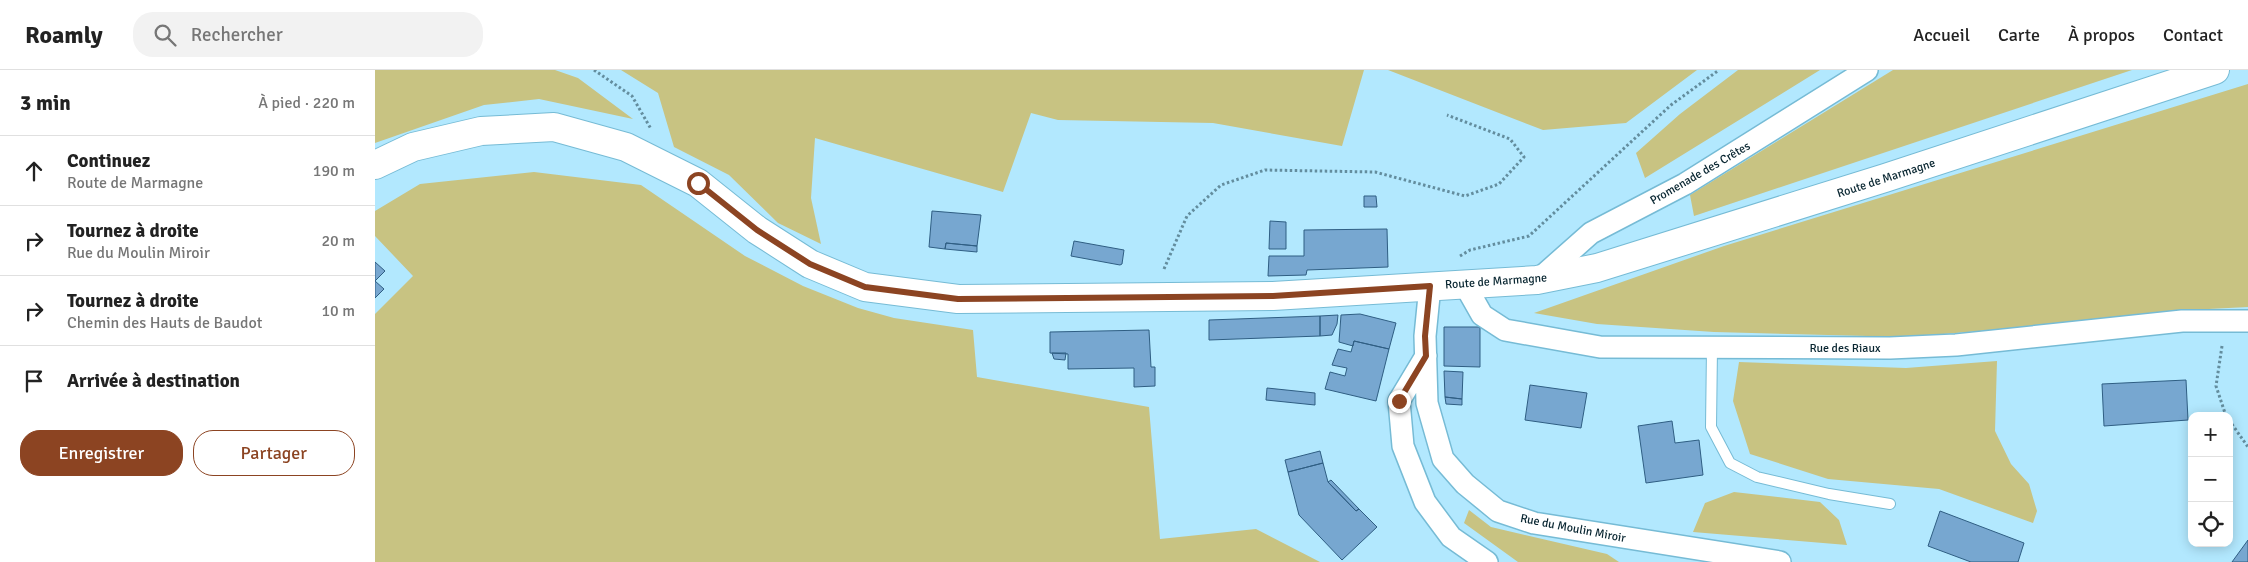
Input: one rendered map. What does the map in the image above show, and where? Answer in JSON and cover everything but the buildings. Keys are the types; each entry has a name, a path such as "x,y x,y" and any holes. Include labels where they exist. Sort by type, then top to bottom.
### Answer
{"street":[{"name":"Promenade des Crêtes","path":"1537,280 1591,233 1685,184 1867,70"},
{"name":"Route de Marmagne","path":"375,165 413,147 481,130 554,127 626,147 698,183 757,230 810,264 865,287 958,299 1273,296 1537,280 1597,268 1885,178 2215,70"},
{"name":"Rue des Riaux","path":"1465,285 1482,315 1505,330 1600,348 1890,348 1955,345 2182,321 2248,321"},
{"name":"Rue du Moulin Miroir","path":"1430,286 1425,336 1427,403 1443,459 1465,484 1498,511 1534,523 1734,558 1780,562"},
{"path":"1426,356 1399,401 1403,446 1425,502 1451,538 1487,562"}],"lane":[{"path":"1712,348 1711,427 1730,463 1757,477 1829,494 1890,504"}],"path":[{"path":"594,70 632,96 651,127 651,160"},
{"path":"1430,286 1454,260 1470,250 1529,236 1671,105 1719,70"},
{"path":"1151,297 1187,216 1221,185 1265,170 1375,172 1465,196 1499,184 1524,157 1510,139 1447,115"},
{"path":"2225,412 2216,386 2226,321"},
{"path":"2233,426 2248,447"}],"shaded area":[{"path":"375,70 555,70 578,78 633,119 539,99 484,105 375,143"},
{"path":"621,70 1364,70 1342,146 1213,123 1058,120 1031,113 1003,192 815,138 811,198 821,244 778,223 729,175 674,147 658,93"},
{"path":"1388,70 1697,70 1626,123 1543,130"},
{"path":"1738,70 1820,70 1645,178 1636,153 1680,114"},
{"path":"1893,70 2132,70 1694,216 1690,195"},
{"path":"2248,84 2248,307 2169,311 2028,327 1907,337 1714,332 1597,324 1534,313 1724,246"},
{"path":"534,172 641,185 745,256 803,286 858,308 894,318 973,330 977,377 1149,407 1160,539 1256,529 1320,562 375,562 375,314 413,276 375,236 375,211 420,184"},
{"path":"1997,361 1995,431 2011,464 2029,484 2037,511 2033,523 1939,489 1828,479 1750,454 1733,401 1739,362 1906,368"},
{"path":"1734,492 1820,502 1839,520 1847,545 1693,532 1705,503"},
{"path":"1469,510 1491,527 1607,554 1619,562 1518,562 1464,523"}],"route":[{"path":"698,183 757,230 810,264 865,287 958,299 1273,296 1430,286 1425,336 1426,356 1399,401"}]}
